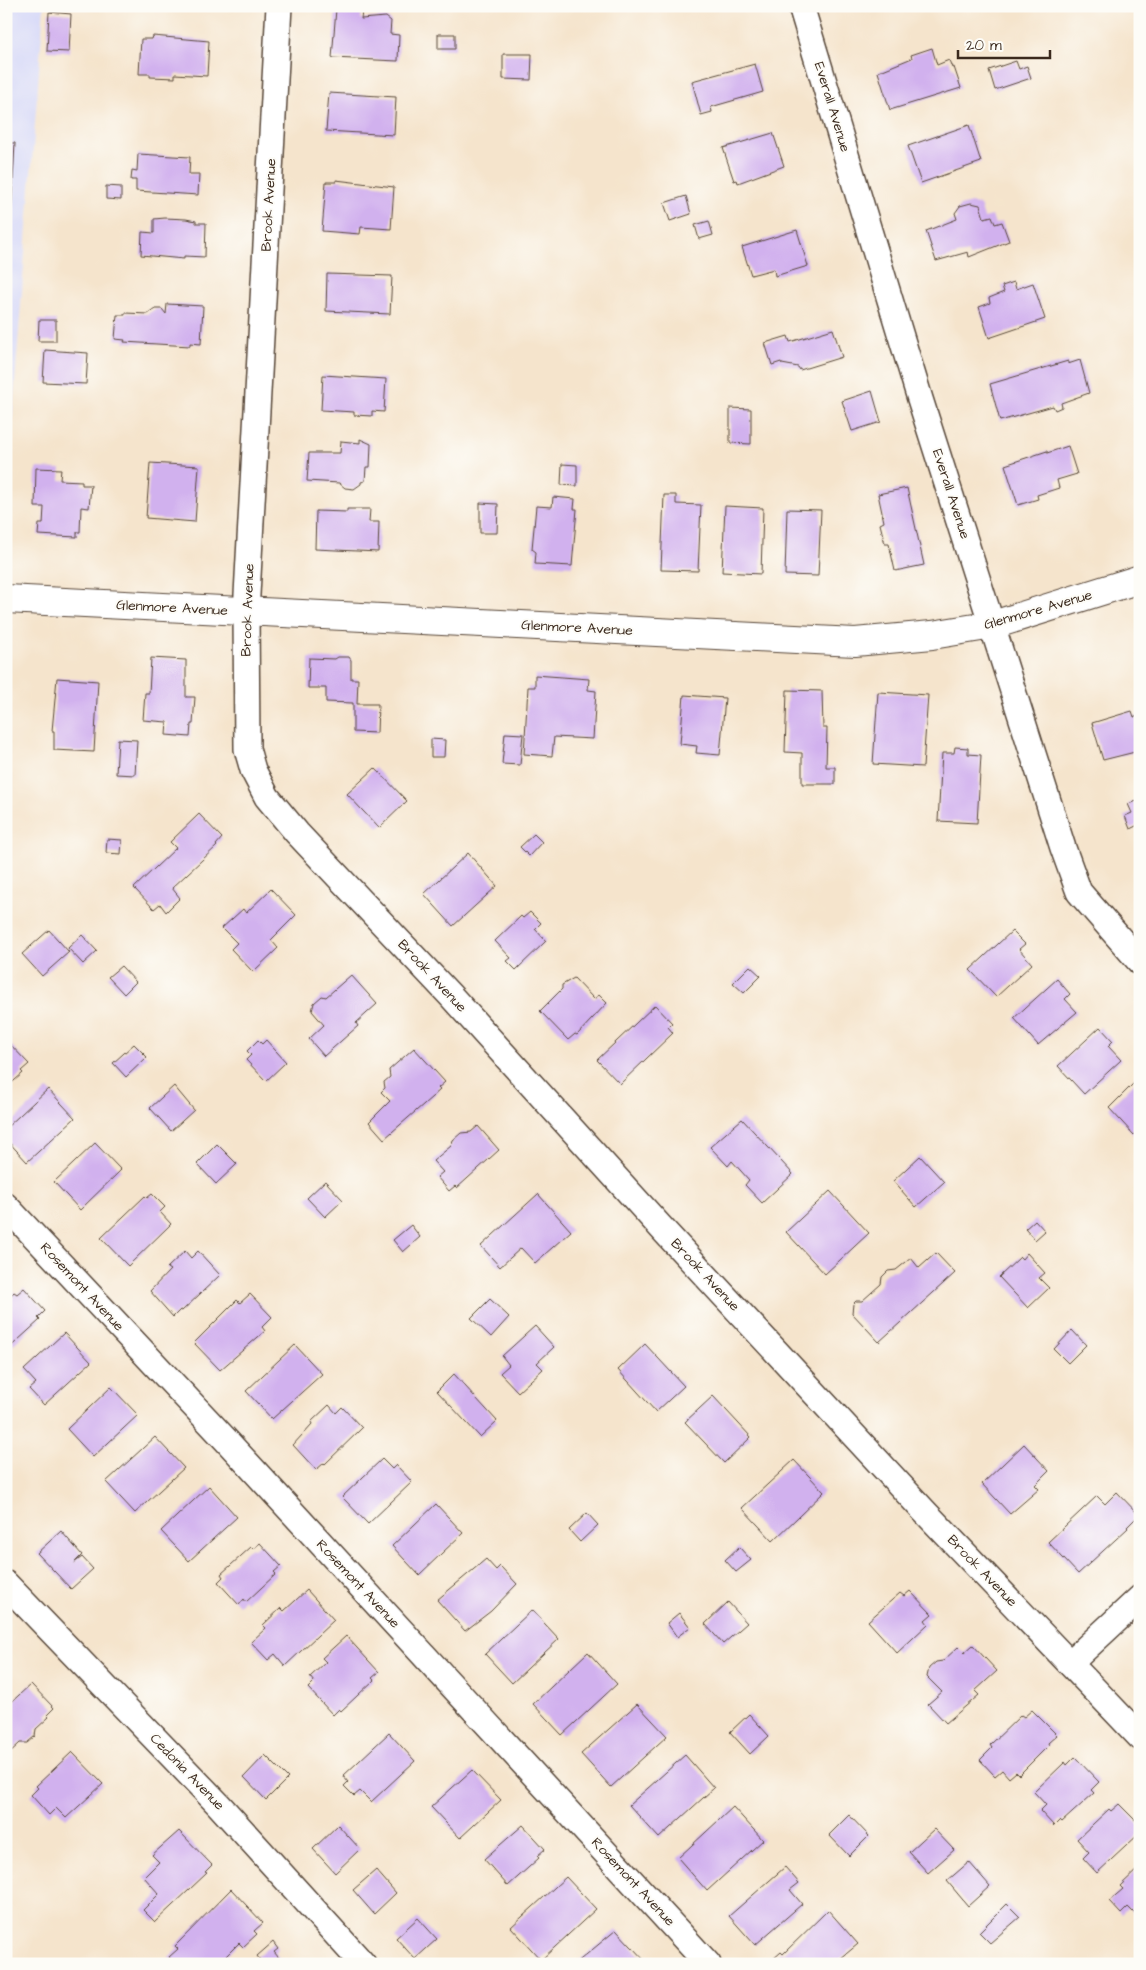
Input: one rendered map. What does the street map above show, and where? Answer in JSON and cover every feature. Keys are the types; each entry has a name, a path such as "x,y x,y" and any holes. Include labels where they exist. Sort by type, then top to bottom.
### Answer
{"street":[{"name":"Brook Avenue","path":"279,6 246,612 247,749 253,770 267,797 297,834 450,994 666,1233 925,1512 1140,1737"},
{"name":"Everall Avenue","path":"801,6 920,399 1062,848 1079,892 1140,962"},
{"name":"Glenmore Avenue","path":"6,599 855,642 932,635 993,625 1140,580"},
{"name":"Rosemont Avenue","path":"6,1206 708,1964"},
{"name":"Cedonia Avenue","path":"6,1584 219,1805 364,1964"},
{"path":"1070,1663 1140,1598"}],"shaded area":[{"path":"6,6 44,6 6,499"}],"building":[{"path":"336,9 362,11 361,19 386,17 391,21 390,34 399,35 398,61 332,58"},
{"path":"49,12 71,14 69,52 47,51"},
{"path":"438,34 455,34 455,49 438,49"},
{"path":"153,36 209,41 207,76 175,74 175,78 150,77 150,74 139,74 141,39 152,39"},
{"path":"932,48 937,65 949,60 952,68 954,67 961,88 890,110 878,72 912,58 911,55"},
{"path":"503,54 532,54 531,80 503,79"},
{"path":"1016,61 1019,69 1027,66 1031,78 995,90 989,70"},
{"path":"755,64 763,92 711,107 712,112 701,115 692,81"},
{"path":"329,93 396,97 394,135 326,131"},
{"path":"969,125 981,162 921,183 908,146"},
{"path":"773,133 784,166 738,183 737,180 734,181 723,148"},
{"path":"6,143 15,143 11,219 6,219"},
{"path":"138,154 190,157 189,174 199,174 198,195 136,191 136,180 131,180 132,170 137,171"},
{"path":"336,180 394,187 391,229 361,227 360,234 322,231 326,182 336,182"},
{"path":"106,186 121,187 121,200 106,199"},
{"path":"686,196 691,214 670,221 664,203"},
{"path":"971,203 980,205 984,218 992,216 995,224 1002,222 1009,241 969,257 968,252 936,261 926,231 957,219 955,213 960,206"},
{"path":"154,219 186,219 196,221 196,223 206,223 205,257 184,256 184,259 141,255 142,232 154,233"},
{"path":"709,221 713,235 699,239 695,225"},
{"path":"797,230 808,266 775,276 774,269 751,275 742,247"},
{"path":"327,274 392,276 390,314 326,311"},
{"path":"1014,282 1016,289 1033,283 1045,319 989,338 979,307 990,303 989,298 1004,292 1002,286"},
{"path":"167,304 203,306 201,344 190,343 190,346 124,342 125,340 115,339 117,315 125,315 125,313 148,314 155,309 162,309 166,314"},
{"path":"39,320 56,320 56,341 38,341"},
{"path":"833,329 842,357 800,370 798,367 782,364 781,362 772,365 765,343 788,336 790,342"},
{"path":"45,350 88,353 86,384 43,382"},
{"path":"1080,360 1089,393 1061,403 1062,407 1055,410 1053,406 1000,421 990,384 1068,361 1068,364"},
{"path":"323,375 386,379 384,412 372,411 372,416 354,415 354,412 321,410"},
{"path":"872,391 881,422 852,431 842,401"},
{"path":"730,408 751,409 751,444 730,443"},
{"path":"360,439 371,444 370,467 366,467 365,481 361,482 354,489 345,488 339,483 307,481 309,453 340,453 341,441 360,443"},
{"path":"1068,446 1077,474 1057,480 1059,488 1037,495 1038,499 1018,505 1005,465"},
{"path":"150,463 199,466 195,522 146,518"},
{"path":"562,464 577,465 577,486 561,485"},
{"path":"36,468 61,469 60,480 82,481 82,485 91,485 89,508 81,507 80,532 77,532 77,537 38,535 39,524 43,524 44,507 35,507"},
{"path":"907,488 924,565 895,571 889,544 885,544 880,524 884,522 878,494"},
{"path":"664,495 676,495 676,504 701,505 698,571 661,570"},
{"path":"553,497 575,499 574,509 577,509 572,566 535,564 536,552 532,549 536,506 552,507"},
{"path":"480,503 498,504 497,533 480,533"},
{"path":"725,506 763,508 761,574 722,572"},
{"path":"347,509 370,509 369,522 379,522 378,552 315,549 316,511 347,512"},
{"path":"787,509 821,510 818,576 785,575"},
{"path":"338,657 349,657 351,660 351,679 358,679 357,704 378,704 377,733 353,732 353,703 326,702 326,688 308,688 309,658 335,659"},
{"path":"151,658 186,660 186,697 195,697 190,737 166,735 167,722 143,720 145,693 149,693"},
{"path":"535,675 589,679 588,690 596,691 593,739 554,737 552,756 524,754 528,687 535,687"},
{"path":"57,678 98,681 94,752 54,750 54,731 52,731"},
{"path":"787,690 822,691 823,728 827,728 826,767 835,767 835,784 802,784 802,753 785,752"},
{"path":"878,692 928,695 923,767 873,764"},
{"path":"684,695 725,698 720,755 696,753 697,746 680,744"},
{"path":"1132,711 1134,717 1140,715 1139,751 1103,760 1092,723"},
{"path":"505,733 523,734 520,765 502,764"},
{"path":"118,739 137,740 135,775 116,774"},
{"path":"431,739 445,740 444,757 431,757"},
{"path":"955,747 968,748 968,754 981,755 977,823 938,821 942,753 954,753"},
{"path":"375,768 407,801 379,828 347,794"},
{"path":"1140,800 1140,829 1138,825 1130,829 1125,816 1132,813 1128,804"},
{"path":"199,814 222,838 217,846 172,888 180,898 166,912 160,904 154,909 134,888 176,848 170,842"},
{"path":"534,834 542,842 529,856 520,847"},
{"path":"107,839 122,840 121,854 106,853"},
{"path":"468,853 497,886 453,926 424,894"},
{"path":"271,889 296,915 271,940 278,948 253,972 231,949 237,943 222,928 243,909 246,913"},
{"path":"530,912 541,923 535,929 546,941 516,970 507,961 511,958 495,941 521,916 523,918"},
{"path":"49,930 69,952 42,976 22,954"},
{"path":"1012,931 1025,944 1019,949 1032,964 996,997 970,970"},
{"path":"82,935 97,951 83,964 68,948"},
{"path":"121,966 136,982 124,994 108,977"},
{"path":"750,966 761,976 744,993 733,983"},
{"path":"351,975 377,1004 356,1023 358,1026 324,1056 309,1039 324,1025 312,1011 314,1003 322,996 326,997"},
{"path":"574,978 594,999 599,995 607,1003 577,1035 575,1034 568,1040 540,1011 562,989 562,985"},
{"path":"1057,979 1070,994 1065,999 1077,1012 1038,1045 1014,1018"},
{"path":"655,1005 672,1023 668,1027 673,1033 620,1084 597,1060"},
{"path":"1100,1027 1113,1041 1108,1046 1121,1060 1084,1094 1058,1066"},
{"path":"6,1040 29,1064 21,1071 23,1073 6,1088"},
{"path":"258,1040 262,1044 266,1040 286,1062 266,1081 246,1060 251,1055 247,1051"},
{"path":"134,1044 147,1057 126,1077 113,1063"},
{"path":"414,1048 445,1082 438,1088 440,1090 384,1139 369,1122 390,1101 381,1092 385,1088 384,1082 390,1077 389,1070"},
{"path":"1137,1080 1140,1083 1140,1129 1134,1135 1109,1108"},
{"path":"174,1086 194,1110 171,1131 150,1108"},
{"path":"48,1089 75,1118 27,1162 6,1139 6,1128"},
{"path":"742,1119 793,1174 762,1203 745,1185 749,1180 732,1161 728,1166 710,1147"},
{"path":"478,1126 499,1150 457,1188 455,1186 449,1191 437,1177 443,1172 433,1161 451,1146 453,1140 461,1133 471,1132"},
{"path":"95,1143 121,1170 80,1210 54,1182"},
{"path":"217,1144 237,1164 216,1184 197,1164"},
{"path":"920,1156 944,1182 916,1207 893,1181"},
{"path":"325,1181 343,1200 325,1217 307,1198"},
{"path":"830,1191 869,1233 825,1274 786,1232"},
{"path":"152,1194 165,1207 160,1212 171,1224 128,1266 101,1238 145,1196 147,1198"},
{"path":"538,1194 571,1231 535,1263 521,1248 500,1267 481,1246"},
{"path":"1035,1220 1045,1231 1035,1240 1025,1229"},
{"path":"411,1225 420,1237 403,1252 393,1240"},
{"path":"185,1251 191,1258 198,1251 220,1275 182,1311 180,1310 173,1317 150,1291 170,1270 167,1268"},
{"path":"936,1253 955,1273 879,1342 852,1313 853,1304 856,1301 862,1301 881,1284 882,1277 888,1271 896,1270 911,1258 919,1268"},
{"path":"1027,1253 1045,1273 1039,1278 1049,1288 1028,1308 999,1277 1020,1257 1022,1259"},
{"path":"24,1288 45,1311 38,1318 40,1320 6,1351 6,1300 14,1292 17,1294"},
{"path":"250,1294 272,1317 262,1327 265,1331 220,1370 194,1343 237,1300 240,1303"},
{"path":"490,1299 509,1317 491,1337 471,1318"},
{"path":"535,1326 554,1347 537,1363 543,1369 518,1392 500,1373 509,1365 502,1356"},
{"path":"1072,1330 1086,1345 1068,1363 1054,1349"},
{"path":"64,1333 91,1362 44,1405 29,1389 36,1383 24,1370"},
{"path":"645,1344 684,1386 656,1412 618,1370"},
{"path":"295,1345 322,1374 272,1419 246,1391"},
{"path":"454,1374 497,1421 480,1437 437,1391"},
{"path":"111,1387 138,1415 93,1457 67,1429"},
{"path":"713,1396 751,1437 724,1463 685,1422"},
{"path":"329,1405 336,1413 342,1407 362,1428 325,1464 316,1470 293,1445 312,1424 311,1422"},
{"path":"155,1437 184,1468 135,1513 106,1482"},
{"path":"1024,1444 1049,1471 1035,1485 1039,1489 1010,1514 982,1484"},
{"path":"382,1459 392,1469 396,1465 412,1482 368,1524 342,1497"},
{"path":"794,1460 824,1492 773,1541 742,1508"},
{"path":"209,1486 237,1517 189,1561 161,1531"},
{"path":"1117,1492 1139,1515 1128,1528 1078,1574 1048,1542 1097,1496 1105,1504"},
{"path":"436,1504 463,1533 419,1575 392,1546"},
{"path":"587,1513 598,1525 580,1542 569,1530"},
{"path":"61,1531 82,1555 74,1563 82,1557 93,1569 71,1589 37,1553"},
{"path":"260,1543 281,1566 274,1572 276,1574 246,1602 244,1599 239,1605 218,1582 223,1577 221,1574 251,1547 253,1549"},
{"path":"739,1547 751,1560 736,1572 725,1560"},
{"path":"486,1559 496,1570 500,1566 517,1584 491,1611 465,1631 437,1600"},
{"path":"307,1590 334,1620 285,1666 275,1654 268,1660 251,1642 266,1628 263,1625 281,1608 284,1611"},
{"path":"910,1591 932,1614 925,1620 928,1624 897,1653 868,1621 900,1593 904,1596"},
{"path":"728,1602 747,1623 723,1644 705,1624"},
{"path":"532,1610 559,1639 512,1683 485,1654"},
{"path":"679,1613 690,1627 677,1637 667,1623"},
{"path":"346,1636 379,1672 372,1678 374,1680 341,1711 339,1709 333,1715 308,1688 314,1682 310,1677 326,1662 322,1658"},
{"path":"973,1645 997,1671 975,1691 979,1695 946,1723 928,1704 942,1692 927,1677 929,1668 936,1662 943,1661 958,1647 964,1653"},
{"path":"588,1652 617,1684 562,1735 533,1704"},
{"path":"31,1684 54,1708 47,1715 49,1717 36,1729 35,1736 27,1743 20,1743 6,1756 6,1707"},
{"path":"637,1704 667,1736 611,1787 581,1754"},
{"path":"1032,1710 1057,1735 1019,1775 1016,1772 1009,1778 1002,1770 995,1776 980,1760 992,1748 990,1745 1021,1715 1024,1717"},
{"path":"749,1714 769,1736 750,1754 730,1732"},
{"path":"389,1733 415,1761 371,1802 360,1791 354,1796 344,1786 348,1782 343,1776"},
{"path":"72,1752 103,1784 66,1818 56,1808 49,1815 31,1795 38,1788 36,1786"},
{"path":"265,1755 288,1778 266,1800 244,1777"},
{"path":"685,1755 714,1788 659,1838 629,1805"},
{"path":"1075,1757 1099,1782 1091,1790 1094,1793 1062,1822 1060,1820 1054,1826 1040,1811 1046,1805 1034,1792 1065,1762 1067,1765"},
{"path":"472,1770 501,1800 460,1838 431,1807"},
{"path":"1119,1804 1140,1825 1140,1833 1097,1873 1083,1858 1089,1852 1077,1839 1109,1809 1111,1811"},
{"path":"733,1807 763,1840 707,1891 678,1858"},
{"path":"849,1815 869,1836 849,1856 829,1835"},
{"path":"338,1825 360,1849 335,1873 313,1849"},
{"path":"523,1825 545,1849 537,1856 539,1858 508,1886 484,1859"},
{"path":"934,1829 954,1850 928,1873 909,1852"},
{"path":"179,1831 212,1865 205,1872 207,1873 155,1922 143,1910 159,1894 144,1877 159,1862 152,1855"},
{"path":"969,1862 990,1886 968,1906 947,1881"},
{"path":"785,1867 799,1883 790,1890 802,1904 755,1945 729,1916"},
{"path":"1140,1867 1140,1919 1128,1907 1121,1914 1109,1901 1123,1889 1120,1886"},
{"path":"376,1870 396,1893 374,1914 353,1890"},
{"path":"566,1877 596,1909 541,1960 511,1927"},
{"path":"231,1889 263,1923 254,1931 257,1934 243,1947 239,1943 218,1964 191,1964 189,1961 186,1964 175,1964 169,1957 178,1949 175,1946"},
{"path":"1007,1904 1020,1917 990,1943 979,1932"},
{"path":"828,1910 858,1944 834,1964 776,1964 772,1960 781,1952 783,1954"},
{"path":"418,1918 437,1939 415,1959 396,1938"},
{"path":"616,1930 646,1962 644,1964 575,1964"},
{"path":"273,1942 278,1949 274,1952 284,1964 263,1964 257,1956"}]}
